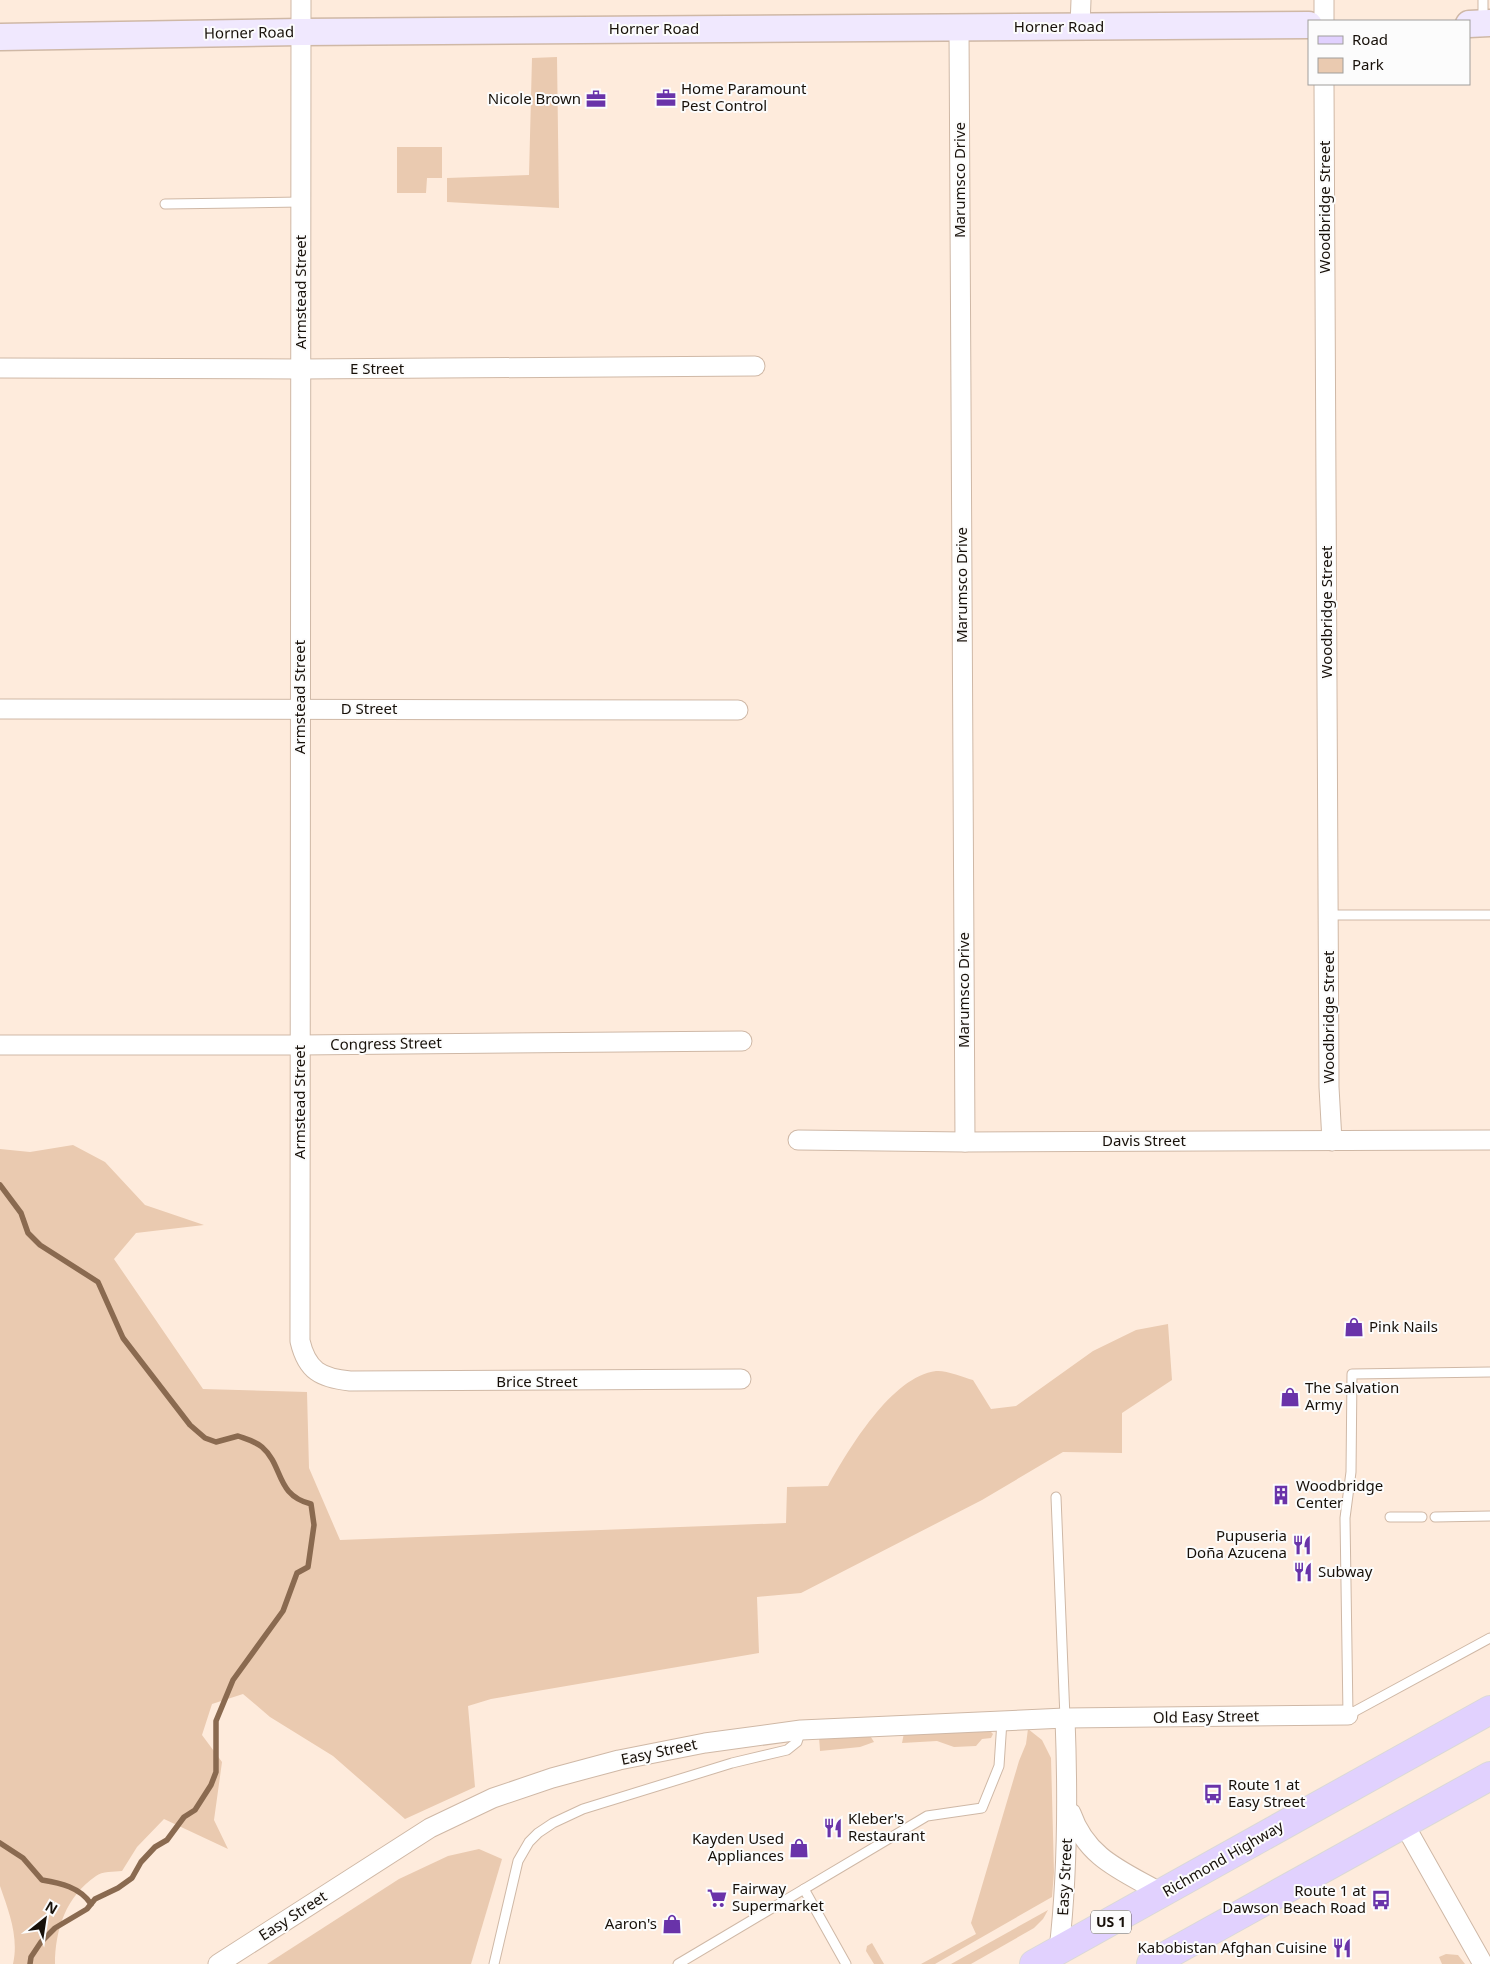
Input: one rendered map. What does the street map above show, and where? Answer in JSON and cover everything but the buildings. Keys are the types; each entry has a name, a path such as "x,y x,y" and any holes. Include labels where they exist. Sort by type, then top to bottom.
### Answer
{"main road":[{"name":"Horner Road","path":"0,37 301,32 1308,25"},
{"name":"Richmond Highway","path":"1034,1964 1163,1894 1490,1710"},
{"path":"1151,1964 1490,1776"}],"street":[{"name":"Armstead Street","path":"301,0 300,1341 303,1355 311,1367 332,1379"},
{"path":"1080,26 1081,0"},
{"path":"1324,0 1324,20"},
{"name":"Marumsco Drive","path":"959,28 965,1142"},
{"name":"Woodbridge Street","path":"1324,85 1329,1088 1332,1141"},
{"name":"E Street","path":"0,368 300,369 754,366"},
{"name":"D Street","path":"0,709 738,710"},
{"name":"Congress Street","path":"0,1045 300,1045 742,1041"},
{"name":"Davis Street","path":"798,1140 965,1142 1490,1140"},
{"name":"Brice Street","path":"332,1379 373,1382 741,1379"},
{"name":"Old Easy Street","path":"1065,1718 1348,1715"},
{"name":"Easy Street","path":"218,1964 430,1828 486,1801 552,1778 619,1760 705,1742 801,1730 1065,1718 1068,1804 1065,1898 1059,1950"},
{"name":"Easy Street","path":"1068,1804 1080,1834 1091,1850 1108,1863 1163,1894"},
{"path":"1404,1824 1483,1964"}],"lane":[{"path":"165,204 301,202"},
{"path":"1328,916 1490,916"},
{"path":"1490,1372 1352,1374 1351,1472 1344,1518 1348,1715 1490,1638"},
{"path":"1056,1497 1065,1718"},
{"path":"1435,1517 1490,1516"},
{"path":"1390,1517 1422,1517"},
{"path":"678,1964 927,1816 982,1808 999,1766 1002,1721"},
{"path":"494,1964 518,1861 529,1842 538,1833 553,1823 583,1809 732,1763 787,1750 797,1742 801,1730"},
{"path":"804,1889 846,1964"}],"green space":[{"path":"557,57 559,208 447,202 447,178 529,175 532,58"},
{"path":"397,147 442,147 442,178 427,178 426,193 397,193"},
{"path":"73,1145 105,1162 145,1205 204,1225 136,1233 114,1259 203,1389 307,1392 309,1468 340,1540 786,1523 787,1487 828,1486 859,1435 873,1417 903,1386 920,1376 936,1371 973,1380 991,1409 1016,1406 1093,1351 1136,1330 1168,1324 1172,1380 1122,1413 1122,1453 1063,1452 982,1500 801,1593 757,1597 759,1653 491,1699 468,1706 475,1787 405,1819 333,1756 270,1717 243,1694 212,1704 202,1735 222,1762 214,1820 228,1849 164,1819 137,1847 122,1871 99,1874 77,1893 60,1926 55,1964 13,1964 15,1954 14,1934 0,1886 0,1149 30,1152"},
{"path":"1028,1729 1042,1740 1051,1758 1054,1872 1052,1897 935,1964 921,1964 976,1934 971,1923 1019,1761 1026,1744"},
{"path":"989,1730 993,1734 991,1738 982,1739 976,1746 954,1747 937,1741 902,1743 904,1733"},
{"path":"869,1734 874,1742 860,1747 820,1751 819,1736"},
{"path":"479,1849 502,1859 471,1964 267,1964 399,1879 448,1856"},
{"path":"1048,1910 1043,1919 1034,1928 971,1964 951,1964"},
{"path":"872,1943 884,1964 874,1964 866,1951 867,1946"},
{"path":"1446,1954 1458,1955 1465,1964 1442,1964 1439,1957"}],"waterway":[{"path":"0,1185 21,1213 28,1233 40,1245 98,1282 123,1338 190,1425 205,1438 216,1442 238,1436 262,1447 274,1463 285,1487 291,1494 299,1500 311,1504 314,1525 308,1567 297,1573 283,1611 233,1680 216,1721 216,1772 211,1785 195,1810 184,1817 167,1840 155,1847 141,1862 132,1878 118,1888 95,1899 87,1909 55,1928 41,1942 31,1957 30,1964"},
{"path":"0,1843 23,1858 42,1880 63,1884 81,1894 91,1904"}],"place":[{"name":"Home Paramount Pest Control","path":"666,98"},
{"name":"Nicole Brown","path":"596,99"},
{"name":"Pink Nails","path":"1354,1327"},
{"name":"The Salvation Army","path":"1290,1397"},
{"name":"Woodbridge Center","path":"1281,1495"},
{"name":"Pupuseria Doña Azucena","path":"1302,1545"},
{"name":"Subway","path":"1303,1572"},
{"name":"Route 1 at Easy Street","path":"1213,1794"},
{"name":"Kleber's Restaurant","path":"833,1828"},
{"name":"Kayden Used Appliances","path":"799,1848"},
{"name":"Fairway Supermarket","path":"717,1898"},
{"name":"Route 1 at Dawson Beach Road","path":"1381,1900"},
{"name":"Aaron's","path":"672,1924"},
{"name":"Kabobistan Afghan Cuisine","path":"1342,1948"}]}
